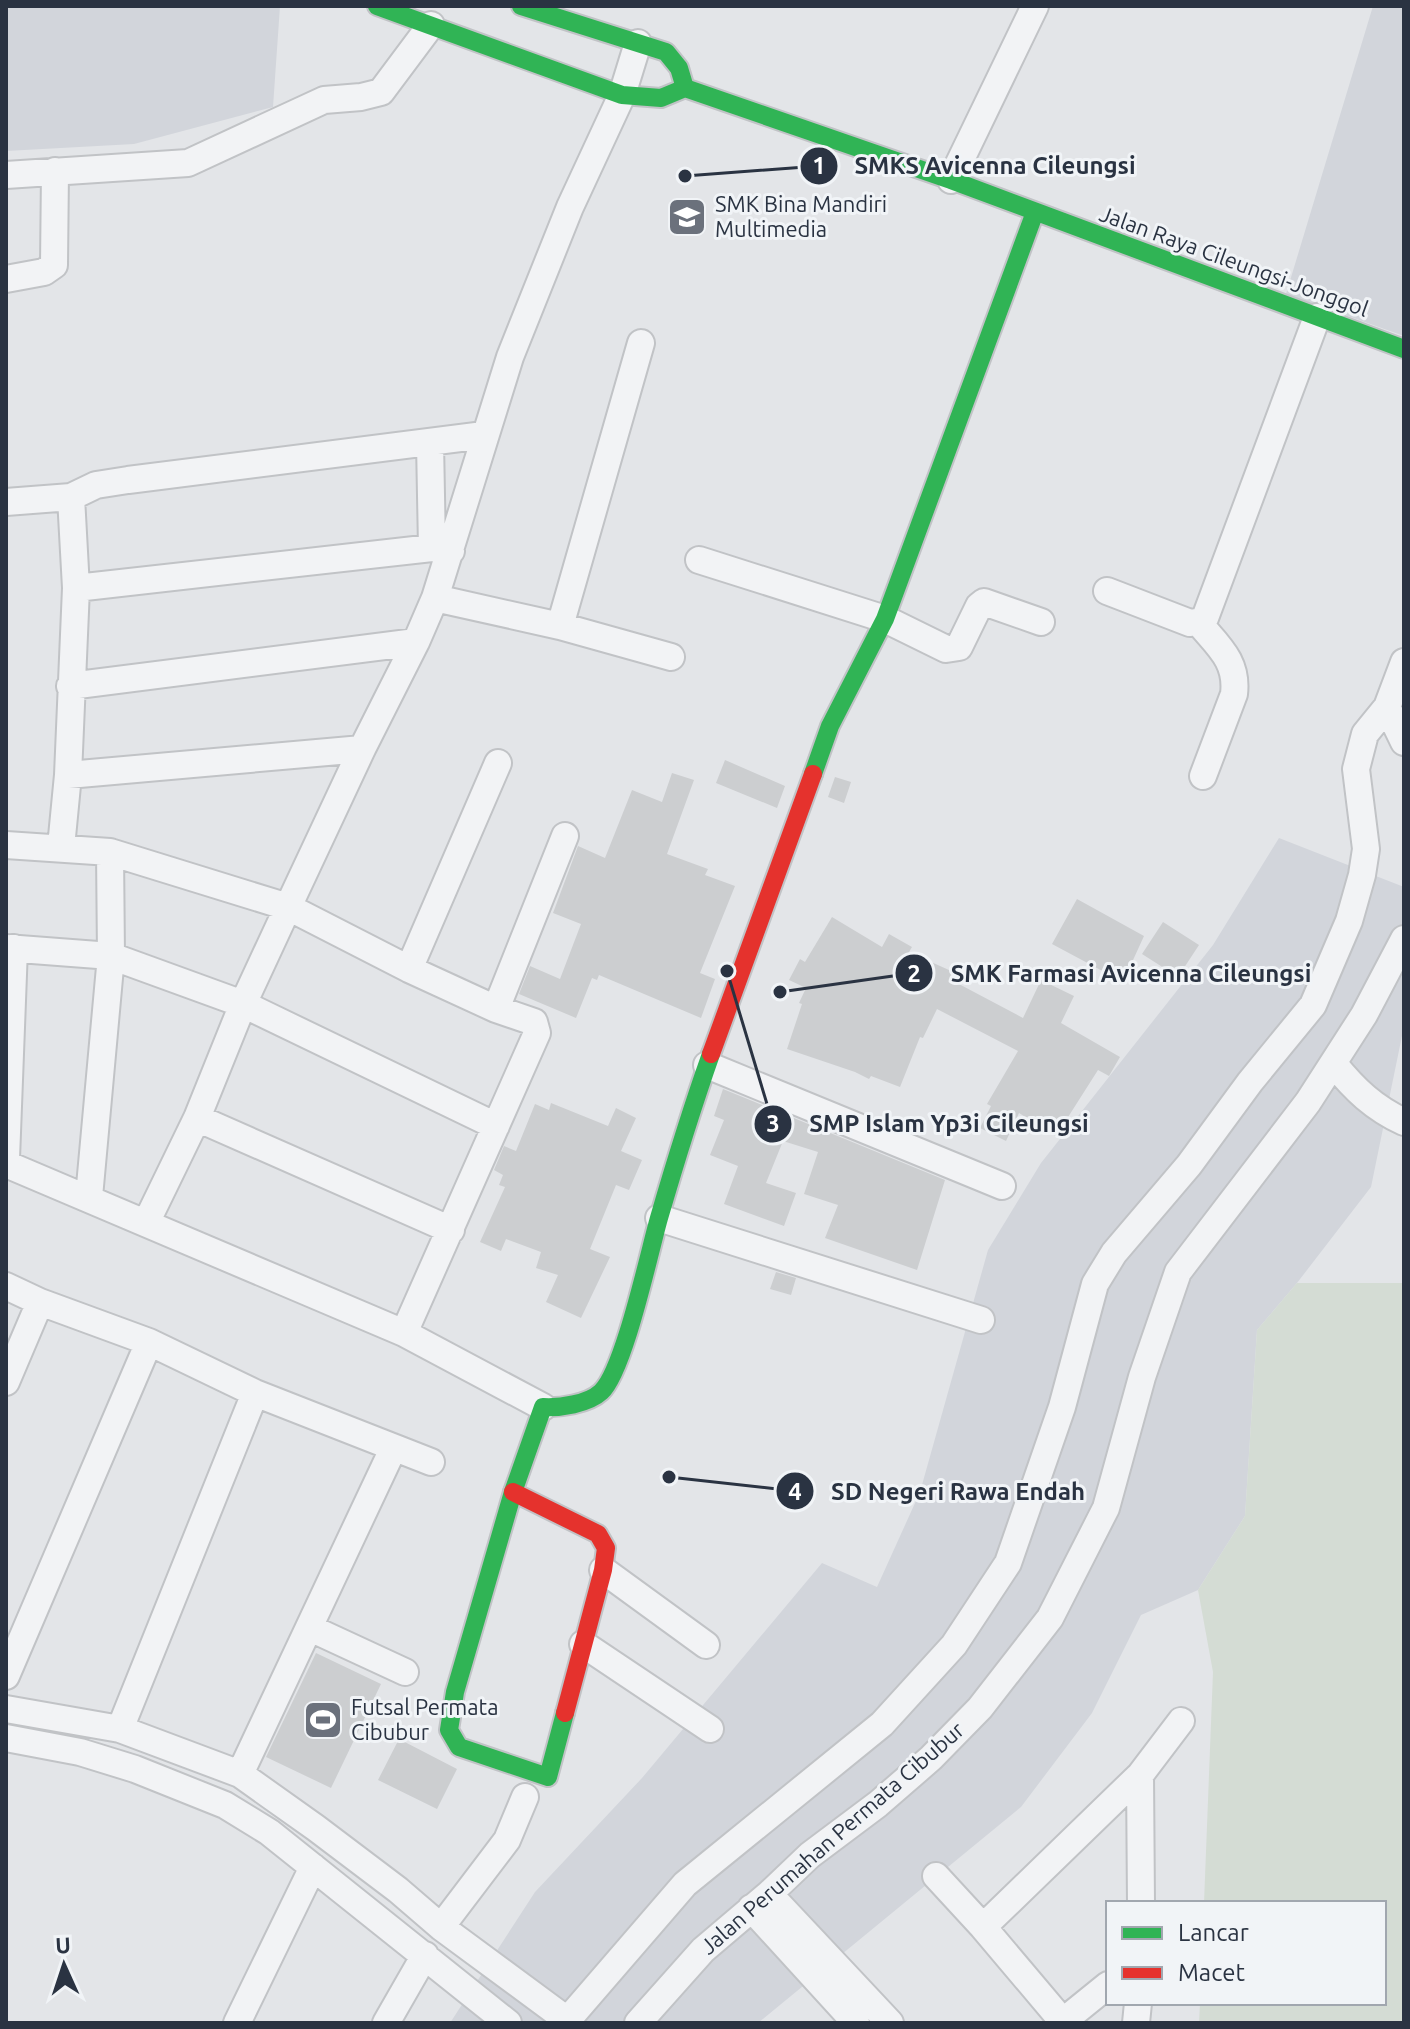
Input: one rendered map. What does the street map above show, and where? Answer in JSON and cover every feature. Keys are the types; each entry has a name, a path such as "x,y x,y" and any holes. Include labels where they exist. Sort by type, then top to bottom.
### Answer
{"main road":[{"path":"377,6 622,95 653,100 669,98 685,88 679,68 666,52 521,6"},
{"name":"Jalan Raya Cileungsi-Jonggol","path":"685,88 951,180 1404,349"},
{"path":"513,1492 598,1534 606,1548 603,1570 548,1777 459,1747 452,1739 449,1719 513,1492 543,1407 555,1408 588,1400 600,1394 610,1382 637,1303 659,1218 707,1065 830,726 885,619 1035,212"}],"street":[{"path":"951,180 1035,6"},
{"path":"6,175 181,165 324,100 381,92 431,25"},
{"path":"441,550 510,357 552,250 622,95 638,43"},
{"path":"6,279 44,272 54,265 55,171"},
{"path":"1107,591 1190,623 1205,618 1317,317"},
{"path":"560,626 641,343"},
{"path":"6,502 71,497 96,485 128,480 484,435"},
{"path":"146,1223 197,1118 243,1004 435,598 441,550 430,442"},
{"path":"61,847 68,775 76,588 71,497"},
{"path":"76,588 441,550"},
{"path":"699,560 885,619 928,642 953,649 962,643 979,606 984,602 1041,622"},
{"path":"435,598 560,626 671,657"},
{"path":"1198,622 1233,664 1236,680 1234,694 1203,776"},
{"path":"70,686 416,642"},
{"path":"6,1709 120,1729 240,1774 398,1890 441,1927 566,2022 685,1884 882,1724 954,1645 1008,1563 1062,1407 1095,1284 1114,1253 1189,1165 1250,1082 1313,1005 1349,921 1362,875 1366,849 1356,769 1365,734 1387,707 1404,662"},
{"path":"1387,707 1404,742"},
{"path":"68,775 362,749"},
{"path":"409,969 498,763"},
{"path":"496,1009 565,836"},
{"path":"6,845 110,852 288,907 409,969 496,1009 531,1020 537,1029 404,1333"},
{"path":"89,1197 111,956 110,852"},
{"name":"Jalan Perumahan Permata Cibubur","path":"638,2023 703,1950 810,1855 878,1804 931,1758 980,1708 1050,1618 1106,1508 1142,1377 1178,1272 1334,1064 1404,939"},
{"path":"496,1126 243,1004 111,956 10,948 6,1161 404,1333 543,1407"},
{"path":"1334,1064 1357,1093 1382,1112 1404,1122"},
{"path":"707,1065 1002,1186"},
{"path":"197,1118 451,1230"},
{"path":"659,1218 981,1320"},
{"path":"6,1286 40,1302 149,1342 255,1393 431,1462"},
{"path":"6,1382 40,1302"},
{"path":"6,1676 149,1342"},
{"path":"120,1729 255,1393"},
{"path":"240,1774 393,1449"},
{"path":"603,1570 706,1645"},
{"path":"310,1628 405,1672"},
{"path":"583,1644 710,1729"},
{"path":"983,1927 1140,1775 1181,1721"},
{"path":"6,1738 80,1752 176,1784 225,1805 269,1832 508,2023"},
{"path":"1140,1775 1141,1901"},
{"path":"441,1927 507,1840 525,1797"},
{"path":"237,2023 313,1867"},
{"path":"936,1876 1063,2022 1106,1987"},
{"path":"760,1901 888,2022"},
{"path":"760,1901 856,2023"},
{"path":"386,2023 425,1955"}],"shaded area":[{"path":"6,6 280,6 273,107 134,144 6,151"},
{"path":"1373,6 1404,6 1404,336 1286,294"},
{"path":"1279,838 1404,887 1404,1026 1371,1187 1257,1330 1245,1516 1198,1590 1141,1615 1092,1713 1021,1807 758,2023 450,2023 535,1892 642,1778 822,1563 877,1587 920,1492 988,1250 1041,1163 1213,945"},
{"path":"1297,1283 1404,1283 1404,2023 1199,2023 1200,2005 1386,2005 1386,1901 1204,1901 1213,1672 1198,1590 1245,1516 1257,1330"}],"building":[{"path":"725,760 785,786 777,808 716,783"},
{"path":"672,773 694,780 667,854 708,869 705,875 735,886 700,973 715,979 701,1018 599,975 597,980 592,978 576,1018 519,994 530,966 560,979 581,924 553,913 578,846 605,858 632,790 662,802"},
{"path":"835,777 851,782 844,803 828,797"},
{"path":"1077,899 1144,936 1123,982 1052,944"},
{"path":"832,917 882,947 889,934 912,947 909,952 960,975 957,983 1023,1018 1041,980 1074,996 1061,1023 1120,1057 1109,1076 1098,1070 1056,1136 1019,1113 1006,1141 980,1128 991,1106 987,1104 1018,1051 937,1009 923,1038 920,1037 900,1087 787,1049 806,988 789,980 800,959 805,962"},
{"path":"1163,922 1199,945 1178,977 1142,954"},
{"path":"723,1089 945,1180 917,1270 825,1238 838,1205 804,1194 818,1152 783,1141 766,1183 796,1193 784,1226 724,1204 738,1166 710,1155 724,1120 714,1116"},
{"path":"551,1103 608,1126 616,1108 636,1118 621,1151 642,1160 629,1190 616,1185 590,1249 610,1257 581,1318 546,1302 558,1275 536,1268 541,1252 506,1239 501,1251 480,1242 505,1187 499,1185 503,1175 494,1170 504,1146 516,1151 535,1104 549,1110"},
{"path":"776,1272 796,1278 791,1295 770,1289"},
{"name":"Futsal Permata Cibubur","path":"316,1653 381,1684 331,1788 266,1757"},
{"name":"Futsal Permata Cibubur","path":"399,1739 457,1769 437,1809 378,1780"}],"traffic: fast":[{"path":"377,6 622,95 661,98 685,88 679,68 666,52 521,6"},
{"path":"685,88 951,180 1404,349"},
{"path":"813,774 830,726 885,619 1035,212"},
{"path":"565,1713 548,1777 459,1747 449,1730 455,1692 513,1492 543,1407 589,1400 601,1392 610,1380 627,1337 665,1197 711,1054"}],"traffic: jam":[{"path":"711,1054 813,774"},
{"path":"513,1492 598,1534 606,1548 565,1713"}],"place":[{"name":"SMKS Avicenna Cileungsi","path":"685,176"},
{"name":"SMK Bina Mandiri Multimedia","path":"687,217"},
{"name":"SMP Islam Yp3i Cileungsi","path":"727,971"},
{"name":"SMK Farmasi Avicenna Cileungsi","path":"780,992"},
{"name":"SD Negeri Rawa Endah","path":"669,1477"},
{"name":"Futsal Permata Cibubur","path":"323,1720"}]}
